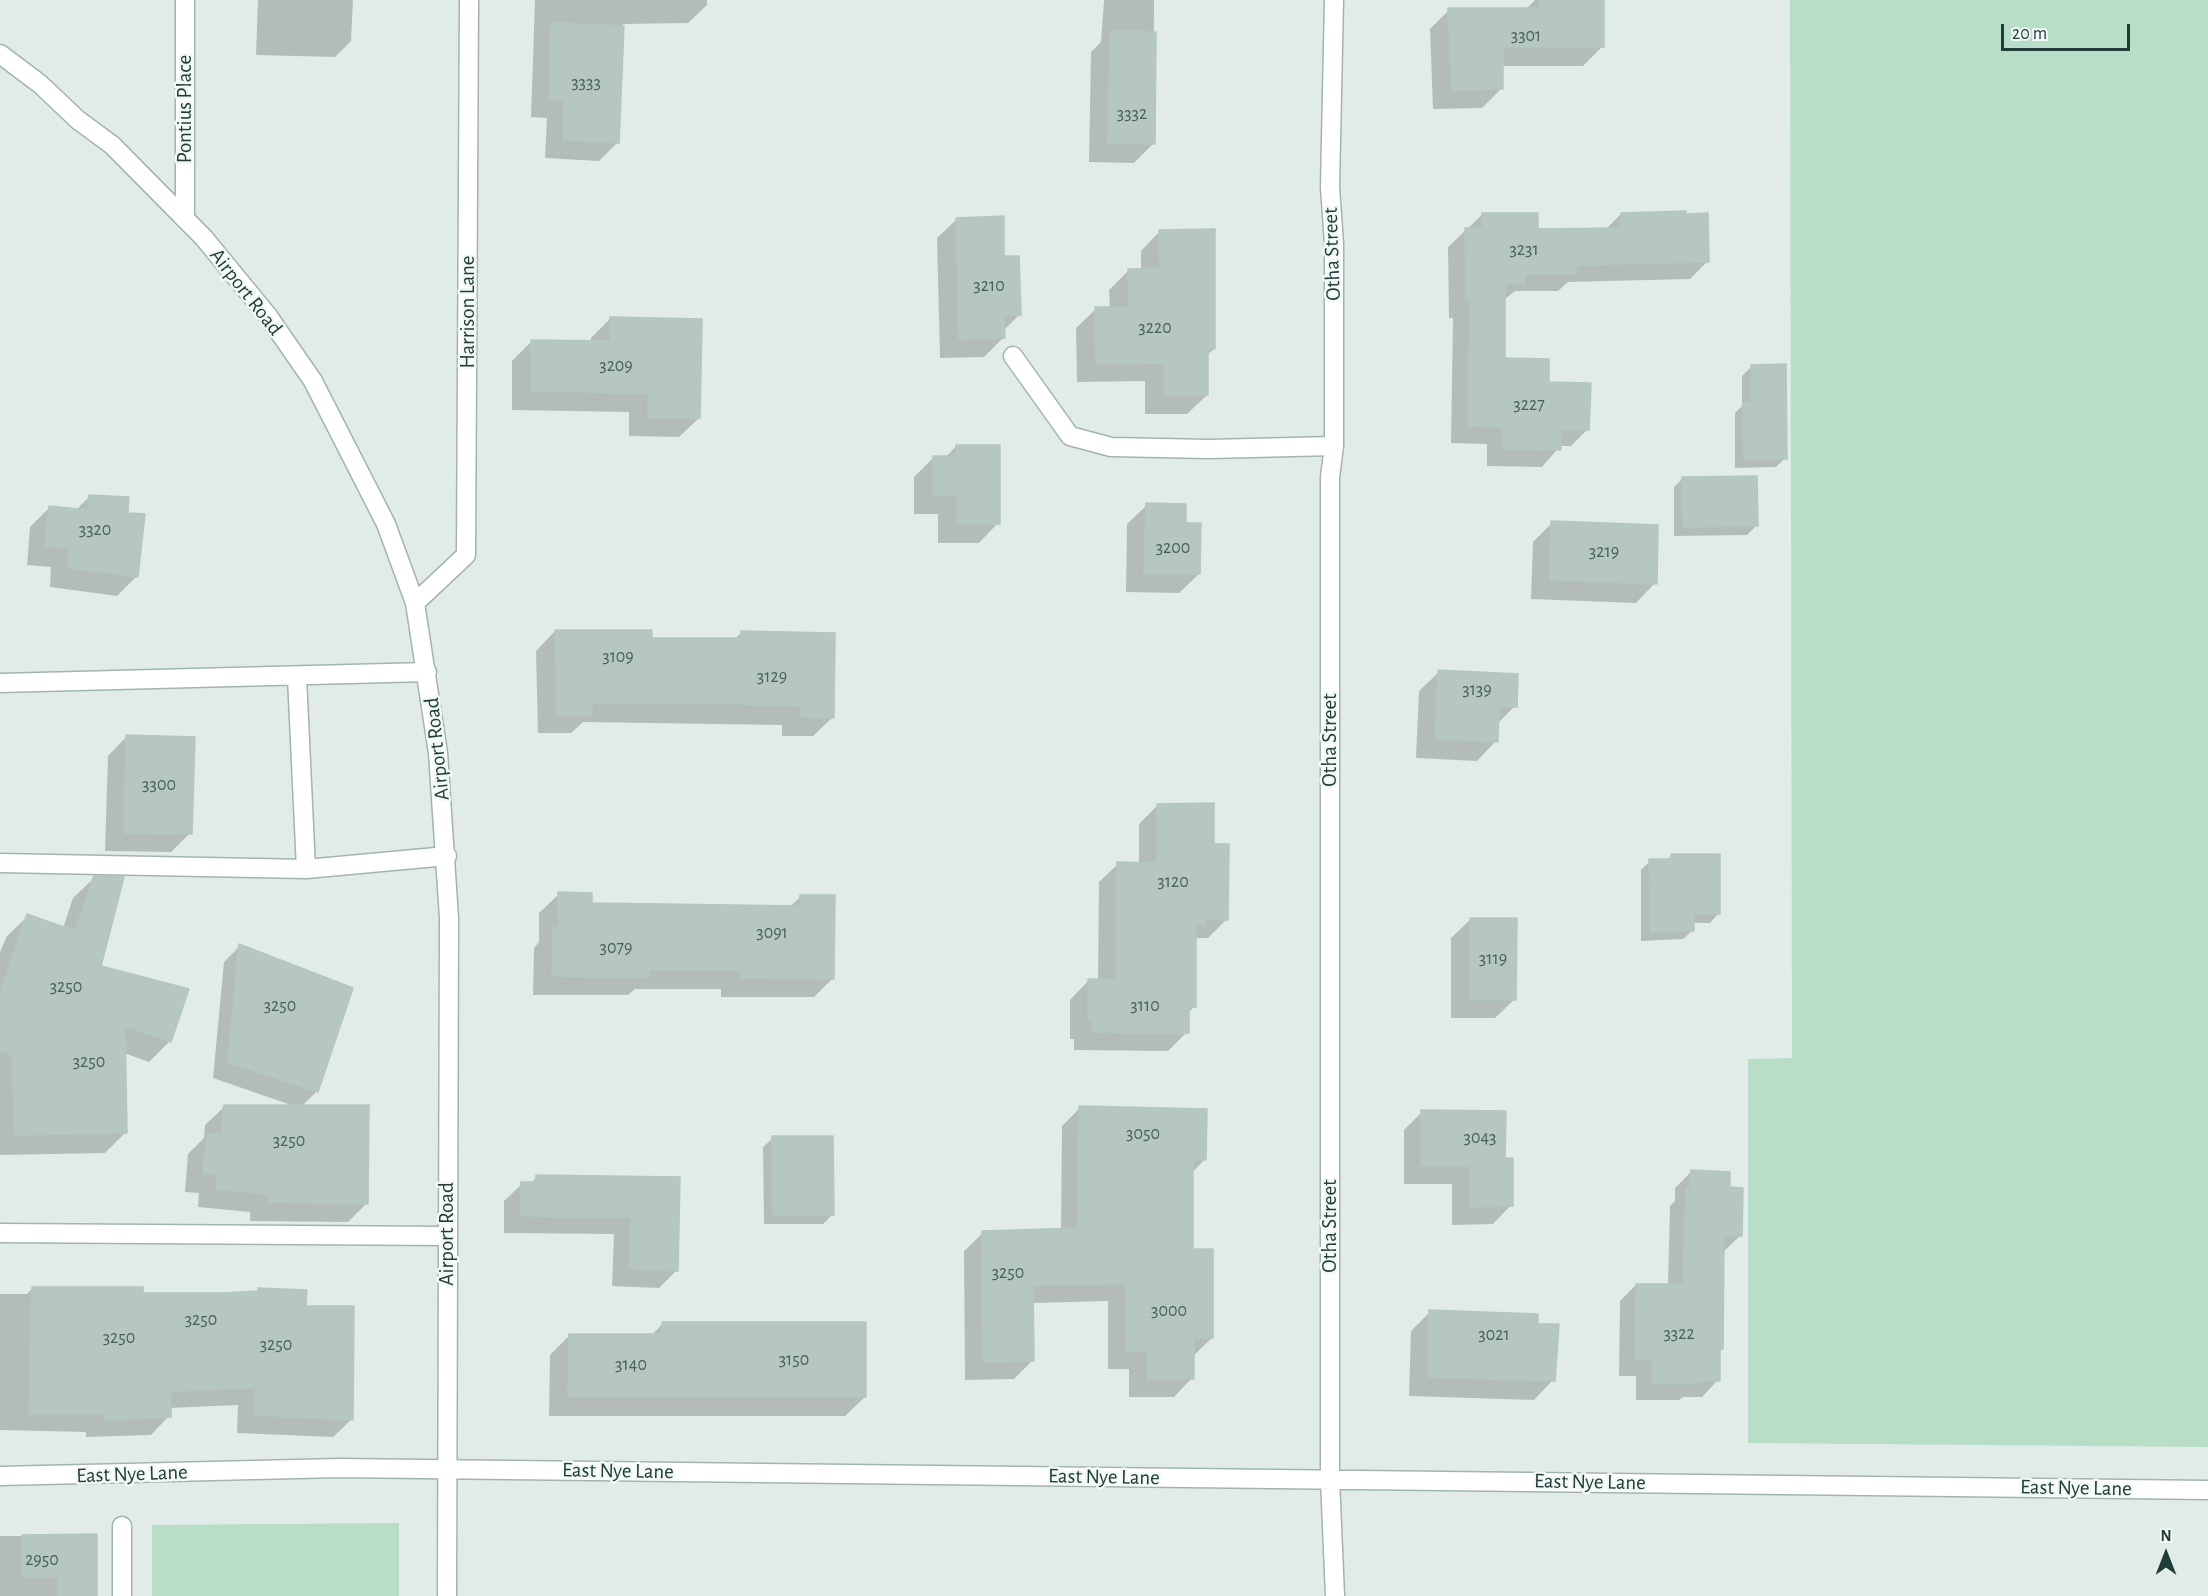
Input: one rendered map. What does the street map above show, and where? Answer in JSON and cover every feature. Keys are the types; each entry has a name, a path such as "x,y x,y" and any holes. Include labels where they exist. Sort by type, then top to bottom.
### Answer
{"street":[{"name":"Pontius Place","path":"185,0 185,219"},
{"name":"Harrison Lane","path":"415,603 466,555 469,0"},
{"name":"Otha Street","path":"1334,0 1330,187 1334,244 1334,446 1330,477 1330,1479 1335,1596"},
{"name":"Airport Road","path":"0,54 40,84 78,120 112,145 185,219 268,316 313,381 386,524 415,603 438,753 447,856 449,918 446,1236 447,1596"},
{"path":"1013,356 1070,436 1111,447 1209,449 1334,446"},
{"path":"0,683 427,672"},
{"path":"297,676 306,869"},
{"path":"0,863 306,869 447,856"},
{"path":"0,1233 446,1236"},
{"name":"East Nye Lane","path":"0,1476 339,1468 2208,1490"},
{"path":"122,1526 122,1596"}],"green space":[{"path":"1790,0 2208,0 2208,1447 1748,1443 1748,1059 1792,1058"},
{"path":"399,1523 399,1596 152,1596 152,1525"}],"building":[{"path":"1539,0 1604,0 1604,47 1503,47 1503,89 1452,90 1448,8 1539,8"},
{"path":"551,23 624,26 619,143 563,140 564,100 549,100"},
{"path":"1110,31 1156,32 1155,144 1108,143"},
{"path":"1686,211 1686,214 1708,213 1709,262 1575,265 1577,274 1525,274 1525,284 1505,284 1505,358 1549,359 1549,382 1591,383 1589,430 1561,429 1561,450 1503,449 1503,427 1468,426 1470,301 1466,301 1465,228 1482,228 1482,213 1538,213 1538,229 1621,228 1621,213"},
{"path":"1004,216 1004,256 1019,256 1021,315 1004,316 1005,338 959,339 956,218"},
{"path":"1215,229 1215,349 1208,349 1208,395 1164,395 1164,363 1096,364 1095,307 1129,307 1128,269 1160,269 1159,230"},
{"path":"610,317 702,319 700,418 648,418 648,393 531,391 531,340 610,341"},
{"path":"1786,364 1787,459 1744,459 1743,402 1751,402 1751,365"},
{"path":"956,445 1000,445 1000,524 957,524 957,495 933,495 933,456 956,456"},
{"path":"1757,476 1758,526 1683,527 1682,477"},
{"path":"89,495 129,497 128,513 145,514 138,577 68,568 70,548 45,546 49,506 88,510"},
{"path":"1146,503 1186,504 1186,523 1201,523 1200,574 1144,574"},
{"path":"1551,521 1658,525 1657,584 1550,580"},
{"path":"555,630 652,630 652,638 741,638 741,631 835,633 834,718 801,717 801,706 710,703 592,703 592,715 557,715"},
{"path":"1438,670 1518,674 1517,707 1499,706 1498,742 1435,739"},
{"path":"126,735 195,737 192,834 124,833"},
{"path":"1214,803 1214,844 1229,844 1228,920 1205,920 1205,925 1196,924 1196,1007 1189,1007 1189,1033 1092,1032 1092,1021 1088,1021 1088,979 1116,979 1117,862 1157,863 1157,804"},
{"path":"1671,854 1720,854 1720,914 1694,914 1694,931 1650,932 1649,859 1671,859"},
{"path":"94,876 124,877 101,966 189,989 171,1042 125,1026 127,1133 15,1135 12,1055 0,1051 0,996 27,914 75,931"},
{"path":"558,892 592,893 592,903 800,906 800,895 835,895 834,979 740,978 740,970 649,970 649,977 552,976 553,927 558,927"},
{"path":"1470,918 1517,918 1516,1000 1470,1000"},
{"path":"239,944 353,988 318,1092 228,1062"},
{"path":"224,1105 369,1105 368,1204 268,1202 269,1194 216,1189 217,1174 203,1174 207,1133 221,1135"},
{"path":"1079,1106 1207,1109 1206,1160 1193,1160 1193,1249 1213,1249 1213,1338 1194,1338 1194,1379 1147,1379 1147,1351 1126,1351 1126,1284 1033,1285 1034,1361 983,1362 982,1231 1078,1228"},
{"path":"1421,1110 1506,1111 1505,1158 1513,1158 1513,1206 1470,1207 1470,1166 1421,1166"},
{"path":"772,1136 833,1136 834,1215 773,1215"},
{"path":"1691,1170 1730,1172 1730,1187 1743,1188 1742,1236 1724,1236 1723,1349 1720,1349 1720,1381 1697,1381 1697,1384 1652,1384 1652,1360 1635,1360 1636,1284 1683,1284 1686,1188 1690,1188"},
{"path":"536,1175 680,1177 678,1271 629,1269 631,1217 521,1216 521,1182 536,1182"},
{"path":"32,1287 143,1287 143,1293 224,1293 258,1291 258,1288 307,1290 306,1306 354,1306 353,1420 255,1415 255,1388 171,1391 171,1417 104,1420 104,1414 29,1414"},
{"path":"1429,1310 1538,1314 1538,1324 1559,1324 1555,1381 1428,1377"},
{"path":"662,1322 866,1322 866,1397 568,1397 569,1334 662,1334"},
{"path":"97,1534 97,1596 58,1596 59,1577 22,1577 22,1535"}]}
